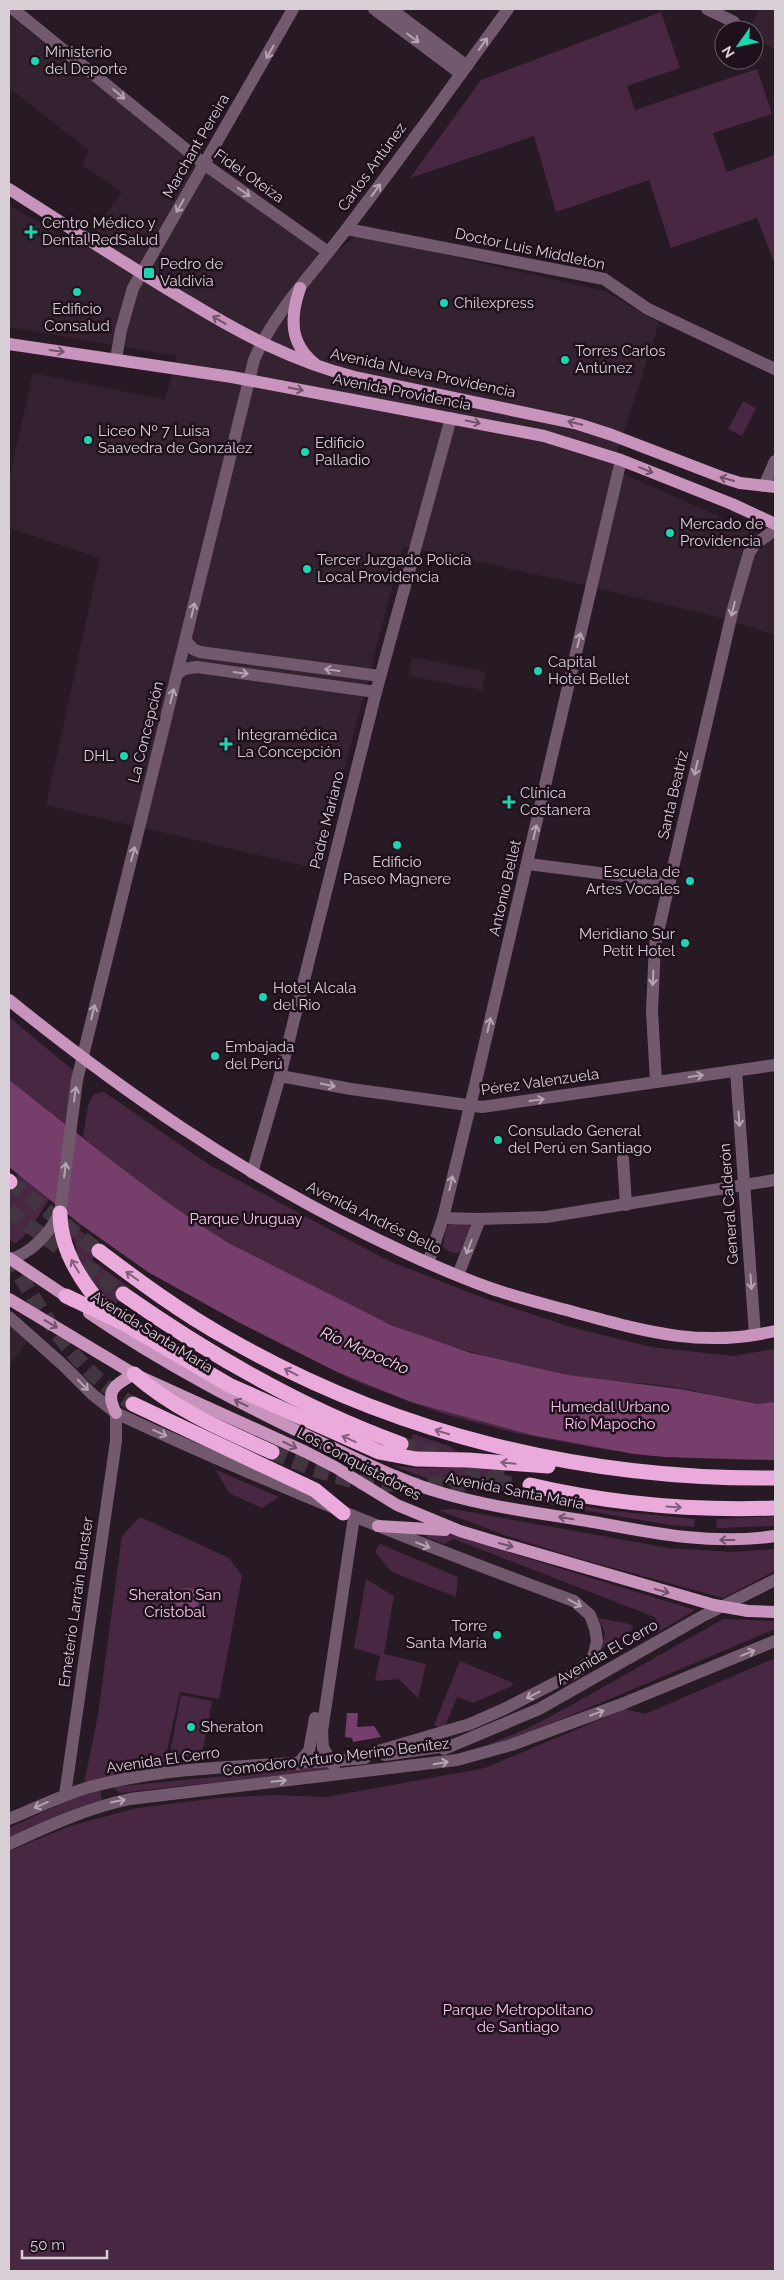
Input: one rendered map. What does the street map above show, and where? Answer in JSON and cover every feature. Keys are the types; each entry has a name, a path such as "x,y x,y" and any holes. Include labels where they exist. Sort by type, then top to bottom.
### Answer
{"highway":[{"path":"60,1212 60,1227 67,1252 96,1298 114,1318"},
{"path":"99,1252 166,1300 226,1338 302,1378 370,1407 438,1431 504,1449 609,1468 662,1474 775,1478"},
{"path":"123,1294 168,1326 257,1379 345,1422 401,1444"},
{"path":"66,1296 114,1318 229,1384 364,1446 390,1455 416,1460 468,1460 609,1468"},
{"path":"134,1374 163,1397 193,1416 272,1452"},
{"path":"133,1404 315,1490 349,1515"},
{"path":"741,1478 775,1472"},
{"path":"530,1485 589,1498 648,1505 697,1509 775,1508"}],"main road":[{"name":"Avenida Nueva Providencia","path":"9,190 141,273 261,344 323,369 578,424 621,438 718,476 740,483 769,487"},
{"path":"300,288 293,311 294,336 305,355 323,369"},
{"name":"Avenida Providencia","path":"9,344 248,379 558,440 621,460 732,504 775,524"},
{"name":"Avenida Andrés Bello","path":"9,1000 82,1059 162,1116 252,1173 321,1212 428,1263 510,1294 651,1332 702,1338 755,1335 775,1331"},
{"name":"Avenida Santa María","path":"10,1259 145,1350 227,1397 348,1455 431,1490 487,1504 682,1537 726,1540 775,1536"},
{"name":"Los Conquistadores","path":"9,1299 134,1374 306,1452 335,1467 396,1505 460,1531 714,1605 748,1611 775,1612"},
{"path":"116,1413 110,1401 112,1392 117,1384 134,1374"},
{"path":"378,1526 460,1531"}],"street":[{"name":"Fidel Oteíza","path":"13,9 204,164 328,252"},
{"name":"Marchant Pereira","path":"116,359 128,301 141,273 293,9"},
{"path":"374,9 464,70"},
{"path":"391,9 464,70"},
{"name":"Carlos Antúnez","path":"261,344 300,288 347,229 508,9"},
{"path":"707,9 730,20"},
{"name":"Doctor Luis Middleton","path":"347,229 604,279 648,309 775,369"},
{"name":"La Concepción","path":"60,1212 70,1129 82,1059 186,641 248,379 261,344"},
{"name":"Padre Mariano","path":"252,1173 280,1076 380,676 451,418"},
{"name":"Antonio Bellet","path":"428,1263 443,1218 470,1107 621,460"},
{"path":"769,487 775,461"},
{"name":"Santa Beatriz","path":"656,1082 652,1011 654,958 670,882 733,609 746,562 755,544 775,530"},
{"path":"186,641 194,649 216,654 380,676"},
{"path":"215,670 211,668 208,661 212,655 216,654"},
{"path":"177,674 190,668 215,670 376,692"},
{"path":"528,864 670,882"},
{"name":"Pérez Valenzuela","path":"280,1076 470,1107 488,1107 775,1065"},
{"name":"General Calderón","path":"736,1071 755,1335"},
{"path":"623,1159 626,1205"},
{"path":"443,1218 546,1217 775,1180"},
{"path":"10,1259 27,1251 40,1241 60,1212"},
{"path":"458,1275 480,1219"},
{"path":"9,1316 92,1394 116,1413 378,1526"},
{"name":"Emeterio Larraín Bunster","path":"65,1795 116,1441 116,1413"},
{"path":"345,1774 331,1762 323,1748 322,1731 347,1564 349,1515"},
{"name":"Avenida El Cerro","path":"358,1759 487,1717 568,1678 590,1660 596,1647 595,1628 586,1610 574,1601 424,1546 378,1526"},
{"path":"298,1764 309,1751 336,1580 347,1564"},
{"name":"Avenida El Cerro","path":"375,1771 425,1756 539,1709 693,1621 775,1580"},
{"name":"Comodoro Arturo Merino Benítez","path":"9,1844 71,1816 105,1804 130,1799 456,1760 511,1745 622,1704 775,1642"},
{"name":"Avenida El Cerro","path":"9,1819 65,1795 121,1780 155,1774 211,1768 331,1762 452,1745"}],"shaded area":[{"path":"759,9 775,9 775,49 764,43 764,20 754,20"},
{"path":"9,15 202,167 328,258 357,235 605,291 659,323 612,469 775,541 775,635 721,618 581,584 403,546 318,869 46,805 100,558 9,528 9,481 33,373 165,400 177,356 9,327 9,205 81,247 122,192 82,165 89,150 9,88"},
{"path":"412,657 486,672 482,690 409,676"},
{"path":"9,1325 29,1339 9,1365"}],"green space":[{"path":"661,12 680,68 627,86 635,110 757,70 772,114 713,133 727,172 775,155 775,259 773,260 757,218 671,248 649,180 556,212 534,136 410,178 481,80"},
{"path":"743,401 756,408 742,436 728,429"},
{"path":"9,1017 74,1071 74,1083 65,1123 9,1080"},
{"name":"Parque Uruguay","path":"9,1085 81,1143 202,1227 122,1170 83,1137 88,1105 94,1094 104,1092 208,1164 389,1261 489,1300 574,1328 651,1347 733,1356 775,1349 775,1459 684,1458 607,1450 516,1433 444,1414 357,1382 209,1306","holes":["355,1311 362,1312 437,1342 506,1362 442,1347","546,1371 673,1387 707,1394 565,1375"]},
{"path":"18,1174 49,1199 29,1231 15,1244 9,1239 9,1184"},
{"path":"452,1222 468,1223 470,1226 470,1231 460,1252 457,1253 450,1252 443,1245 446,1228"},
{"path":"74,1226 101,1246 92,1260 129,1287 114,1306 85,1270 76,1248"},
{"path":"413,1434 449,1446 461,1454 407,1453"},
{"path":"391,1465 416,1468 477,1467 493,1469 505,1474 511,1481 509,1493 504,1492 503,1488 459,1480 454,1481 451,1486 445,1485"},
{"path":"216,1470 279,1497 262,1508 229,1493"},
{"path":"527,1497 613,1511 695,1519 694,1527 669,1525 526,1500"},
{"path":"453,1509 669,1548 732,1552 775,1549 775,1571 723,1598 570,1556 504,1535 438,1510"},
{"path":"775,1516 775,1526 716,1528 717,1519"},
{"name":"Sheraton San Cristobal","path":"140,1517 229,1558 242,1576 219,1699 180,1692 163,1768 84,1784 98,1715 122,1536"},
{"path":"449,1534 695,1610 657,1633 653,1626 657,1618 454,1539 444,1544 426,1537 427,1535"},
{"path":"380,1544 458,1577 456,1597 392,1572 375,1552"},
{"path":"366,1579 394,1596 384,1654 426,1664 418,1698 399,1679 375,1681 380,1656 354,1648"},
{"path":"598,1618 630,1624 633,1627 632,1630 602,1648 605,1632"},
{"path":"723,1619 775,1621 775,1629 529,1733 477,1749 526,1729 570,1706"},
{"name":"Parque Metropolitano de Santiago","path":"775,1658 775,2271 9,2271 9,1851 70,1826 137,1808 217,1798 272,1795 327,1797 485,1768 625,1709 645,1714"},
{"path":"460,1661 513,1683 512,1686 473,1703 457,1697 445,1726 441,1728 434,1725"},
{"name":"Sheraton","path":"181,1695 212,1701 201,1759 170,1753"},
{"path":"327,1766 328,1770 120,1793 113,1787"},
{"path":"100,1790 102,1801 9,1841 9,1828 67,1801"}],"water":[{"name":"Humedal Urbano Río Mapocho","path":"9,1080 145,1186 230,1244 391,1325 471,1353 568,1375 680,1389 757,1404 775,1402 775,1460 665,1457 634,1454 532,1435 411,1402 335,1371 238,1322 148,1272 80,1224 9,1167"},
{"path":"182,1588 192,1588 199,1595 199,1605 192,1612 182,1612 175,1605 175,1595"},
{"path":"347,1713 358,1713 357,1727 374,1726 381,1737 353,1742 352,1738 345,1737"}],"tunnel":[{"path":"10,1182 99,1251"},
{"path":"9,1211 123,1294"},
{"path":"9,1257 47,1319 77,1358 94,1376 133,1404"},
{"path":"401,1444 504,1478"},
{"path":"272,1452 313,1469 350,1480 368,1483 404,1485 519,1483"}],"place":[{"name":"Ministerio del Deporte","path":"35,61"},
{"name":"Centro Médico y Dental RedSalud","path":"31,232"},
{"name":"Pedro de Valdivia","path":"149,273"},
{"name":"Edificio Consalud","path":"77,292"},
{"name":"Chilexpress","path":"444,303"},
{"name":"Torres Carlos Antúnez","path":"565,360"},
{"name":"Liceo Nº 7 Luisa Saavedra de González","path":"88,440"},
{"name":"Edificio Palladio","path":"305,452"},
{"name":"Mercado de Providencia","path":"670,533"},
{"name":"Tercer Juzgado Policía Local Providencia","path":"307,569"},
{"name":"Capital Hotel Bellet","path":"538,671"},
{"name":"Integramédica La Concepción","path":"226,744"},
{"name":"DHL","path":"124,756"},
{"name":"Clínica Costanera","path":"509,802"},
{"name":"Edificio Paseo Magnere","path":"397,845"},
{"name":"Escuela de Artes Vocales","path":"690,881"},
{"name":"Meridiano Sur Petit Hotel","path":"685,943"},
{"name":"Hotel Alcala del Rio","path":"263,997"},
{"name":"Embajada del Perú","path":"215,1056"},
{"name":"Consulado General del Perú en Santiago","path":"498,1140"},
{"name":"Torre Santa María","path":"497,1635"},
{"name":"Sheraton","path":"191,1727"}],"water label":[{"name":"Río Mapocho","path":"365,1350"}]}
